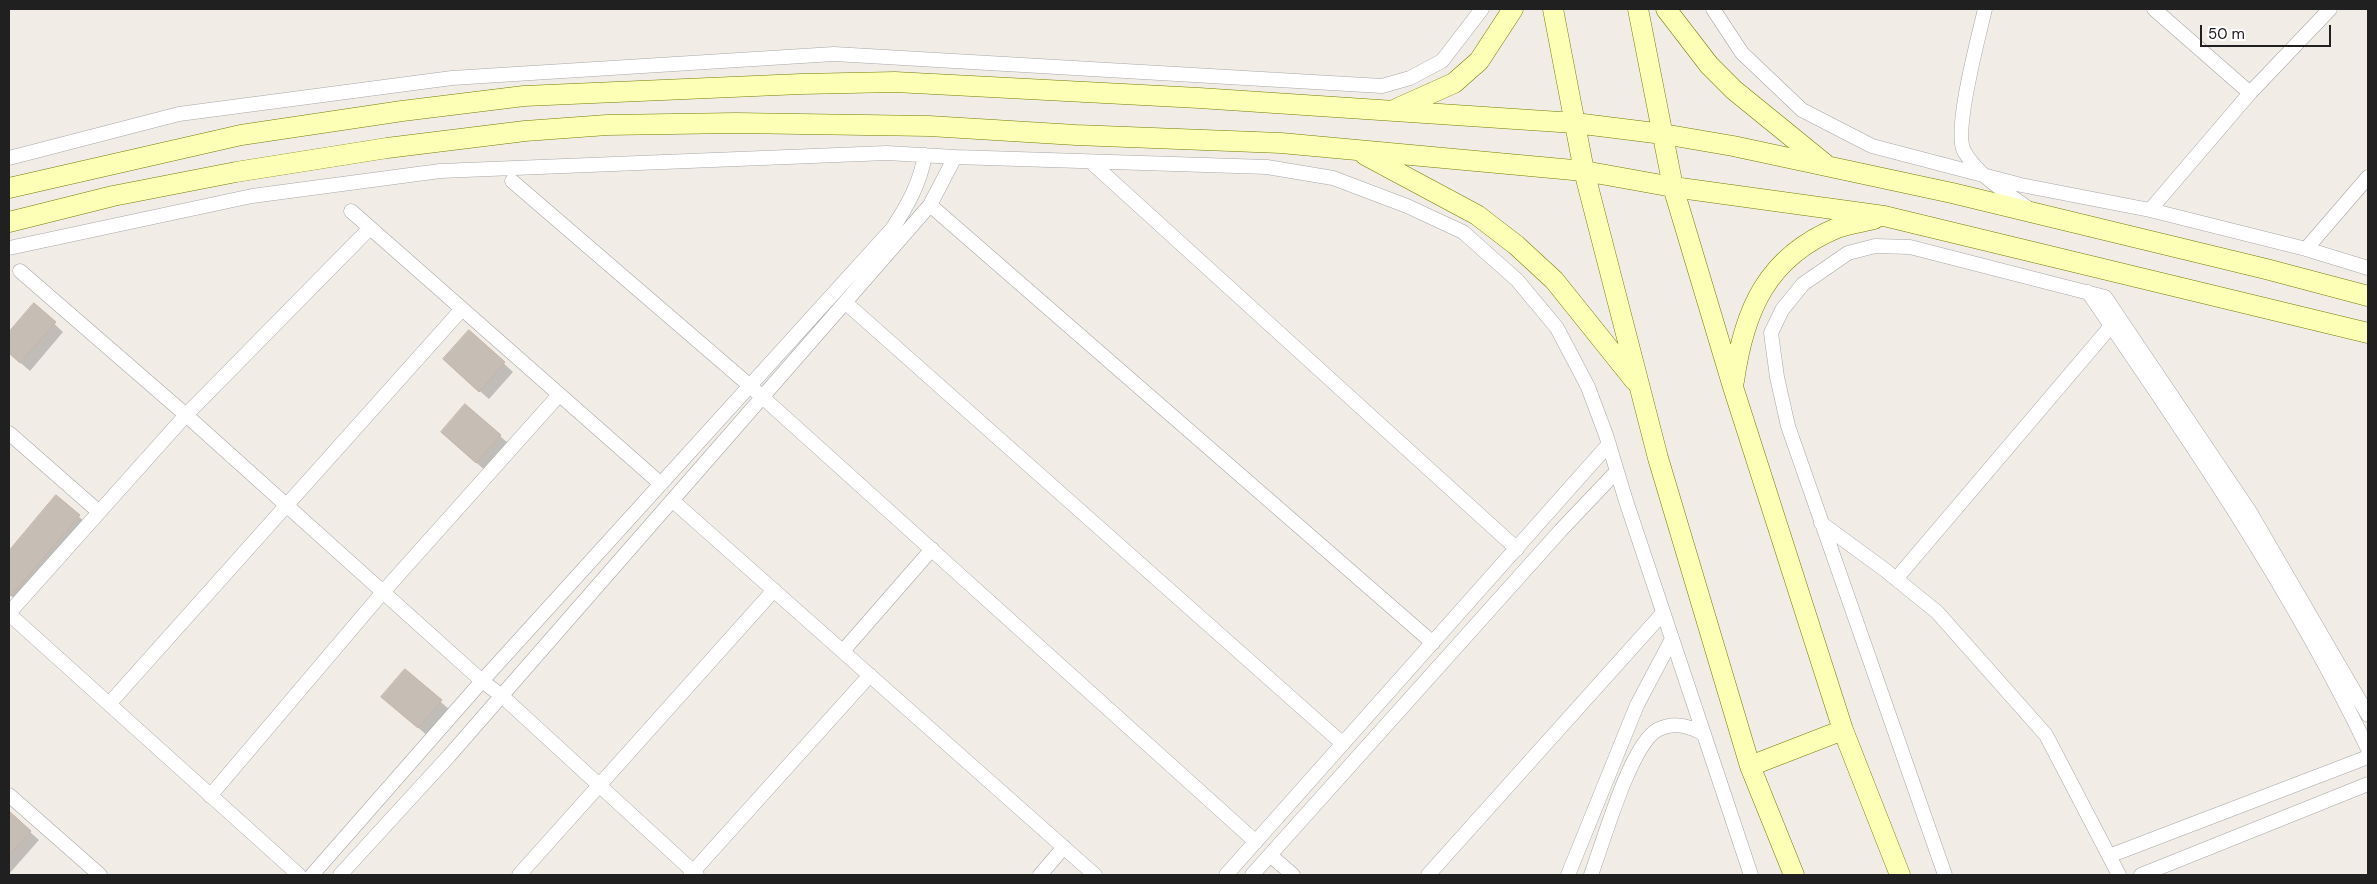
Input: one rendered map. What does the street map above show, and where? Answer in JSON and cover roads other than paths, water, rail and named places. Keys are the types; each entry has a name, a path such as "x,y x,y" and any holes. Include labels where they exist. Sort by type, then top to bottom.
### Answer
{"main road":[{"path":"1392,110 1454,83 1479,61 1513,9"},
{"path":"1553,9 1584,171 1658,458 1750,766 1794,875"},
{"path":"1638,9 1673,187 1732,387 1843,730 1900,875"},
{"path":"1666,9 1709,66 1734,90 1828,166"},
{"path":"9,188 241,135 402,111 524,96 801,84 895,82 1392,110 1575,123 1663,134 1828,166 2034,213 2276,271 2368,296"},
{"path":"9,222 113,196 236,172 387,148 526,131 607,125 736,122 929,126 1076,135 1281,142 1584,171 1673,187 1884,216 2368,332"},
{"path":"1355,150 1477,215 1516,245 1554,280 1640,387"},
{"path":"1732,387 1739,346 1748,318 1758,294 1775,271 1798,250 1838,228 1884,216"},
{"path":"1750,766 1843,730"}],"street":[{"path":"9,158 179,114 452,78 834,54 1382,86 1410,78 1442,61 1482,9"},
{"path":"1985,9 1961,133 1964,150 1982,174 2034,213"},
{"path":"2154,9 2250,93"},
{"path":"2150,210 2250,93 2330,9"},
{"path":"1718,12 1742,54 1802,110 1872,146 2021,184 2150,210 2306,248 2368,268"},
{"path":"9,248 252,196 440,171 887,152 955,157 1267,167 1333,178 1406,206 1463,232 1517,280 1557,328 1588,386 1609,444 1663,613 1751,875"},
{"path":"312,875 482,681 749,384 892,229 912,198 921,174 925,155"},
{"path":"340,875 502,696 930,205 955,157"},
{"path":"1091,162 1517,549"},
{"path":"2306,248 2368,177"},
{"path":"512,181 749,384 1256,842"},
{"path":"930,205 1432,644"},
{"path":"351,211 661,484"},
{"path":"299,875 9,613 186,415 370,228"},
{"path":"1944,875 1788,426 1777,377 1771,333 1782,310 1803,284 1848,254 1875,246 1910,247 2105,296 2250,512 2368,715"},
{"path":"20,271 186,415 482,681 502,696 693,874 870,675"},
{"path":"2088,292 2165,405 2288,599 2368,749"},
{"path":"846,303 1344,744"},
{"path":"109,704 462,308"},
{"path":"1896,580 2111,326"},
{"path":"210,796 383,592 559,395"},
{"path":"9,433 99,512"},
{"path":"1226,875 1609,444"},
{"path":"1252,875 1561,530 1617,471"},
{"path":"673,501 1095,875"},
{"path":"1821,524 1937,612 2046,736 2119,875"},
{"path":"843,651 932,549"},
{"path":"519,875 774,590"},
{"path":"1428,875 1663,613"},
{"path":"1568,875 1637,705 1672,639"},
{"path":"1592,875 1629,772 1643,744 1657,731 1669,726 1688,726 1704,734"},
{"path":"2109,856 2368,757"},
{"path":"2141,875 2368,784"},
{"path":"9,794 100,875"},
{"path":"1040,875 1064,847"},
{"path":"1270,855 1294,875"}]}
